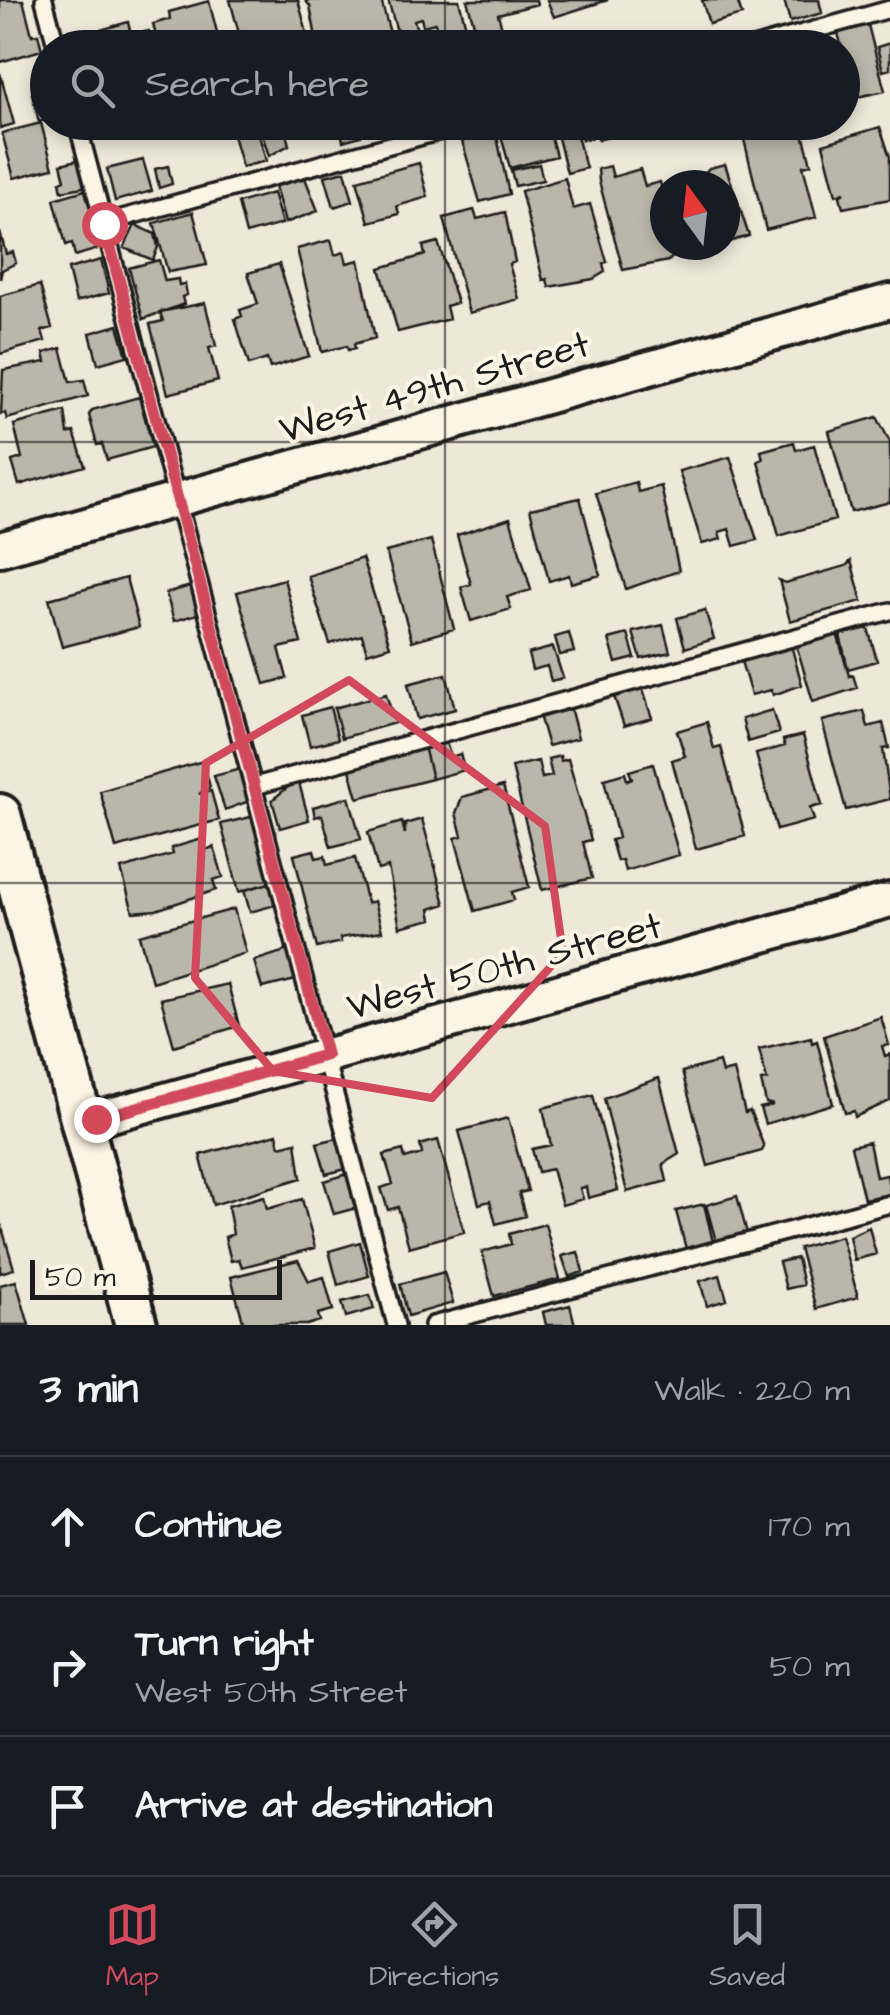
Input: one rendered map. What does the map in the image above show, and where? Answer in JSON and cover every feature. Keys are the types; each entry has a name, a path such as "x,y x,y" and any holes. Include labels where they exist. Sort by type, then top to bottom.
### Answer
{"street":[{"name":"West 49th Street","path":"0,548 890,301"},
{"path":"0,815 136,1325"},
{"name":"West 50th Street","path":"82,1122 890,900"}],"lane":[{"path":"44,0 52,30"},
{"path":"815,30 890,9"},
{"path":"82,140 396,1325"},
{"path":"104,224 409,140"},
{"path":"254,786 890,612"},
{"path":"433,1325 890,1204"}],"highlighted area":[{"path":"349,680 545,826 563,953 432,1098 273,1071 195,978 206,763"}],"building":[{"path":"0,0 23,0 31,30 30,53 0,62"},
{"path":"230,0 298,0 306,30 238,30"},
{"path":"305,0 381,0 389,30 315,30"},
{"path":"388,0 459,0 467,30 437,30 435,23 423,26 421,18 414,20 417,30 397,30"},
{"path":"467,0 536,0 537,4 498,14 502,28 476,30"},
{"path":"547,0 608,0 554,17"},
{"path":"702,0 737,0 742,15 709,24"},
{"path":"784,0 819,0 822,13 790,22"},
{"path":"209,1 216,30 154,30 153,24 170,19 169,12"},
{"path":"128,22 130,30 100,30"},
{"path":"868,25 885,91 860,96 860,30 849,30"},
{"path":"890,43 890,69 883,71 877,47"},
{"path":"0,73 14,124 0,128"},
{"path":"30,126 30,140 46,140 53,168 14,178 2,133"},
{"path":"880,127 890,157 890,199 843,208 840,196 845,192 836,195 823,144 860,140 860,133"},
{"path":"234,140 260,140 266,161 242,167"},
{"path":"264,140 288,140 289,145 269,156"},
{"path":"498,140 509,194 480,202 462,141"},
{"path":"502,140 552,140 556,156 510,168"},
{"path":"559,140 578,140 586,168 567,173"},
{"path":"744,140 805,140 811,164 803,166 816,217 766,230"},
{"path":"82,159 88,186 62,191 60,182 65,180 61,164"},
{"path":"143,160 152,191 115,201 107,169"},
{"path":"419,163 428,197 397,206 399,214 369,222 357,180"},
{"path":"539,164 543,180 515,186 511,170"},
{"path":"725,164 727,170 707,170"},
{"path":"168,166 172,184 159,188 155,169"},
{"path":"610,166 613,177 640,169 645,186 650,185 650,260 668,261 623,270 598,169"},
{"path":"345,171 353,201 334,207 325,176"},
{"path":"305,178 318,211 285,223 275,186"},
{"path":"565,178 573,209 590,204 607,262 603,263 605,272 593,279 549,287 547,279 543,280 521,191"},
{"path":"88,189 105,247 75,256 72,243 66,245 54,199"},
{"path":"273,193 282,224 246,234 238,203"},
{"path":"740,209 749,236 740,239"},
{"path":"474,210 477,219 505,212 515,262 509,264 519,299 469,313 444,218"},
{"path":"193,212 207,265 168,272 154,223"},
{"path":"135,225 155,234 158,247 153,260 124,248"},
{"path":"0,232 6,254 13,252 16,263 2,270 0,279"},
{"path":"331,240 335,255 344,252 347,263 359,260 375,338 354,344 355,349 348,350 347,346 322,352 297,249"},
{"path":"438,242 457,303 446,306 449,319 398,332 380,268 425,255 423,246"},
{"path":"101,260 109,293 76,302 68,269"},
{"path":"159,260 165,281 178,279 179,285 185,284 187,295 182,297 184,304 143,319 129,268"},
{"path":"279,264 309,356 270,368 267,359 249,365 235,319 242,316 240,310 258,304 248,273"},
{"path":"40,285 52,328 42,331 45,341 0,354 0,296"},
{"path":"205,303 216,346 209,348 218,381 168,394 150,324 163,321 160,312"},
{"path":"118,325 127,356 98,364 90,333"},
{"path":"61,348 70,382 84,380 88,396 7,419 5,413 1,414 3,370 46,362 44,353"},
{"path":"139,397 153,447 107,460 102,444 97,445 89,415 92,410"},
{"path":"65,411 68,434 74,432 85,466 19,485 12,461 22,458 14,425"},
{"path":"877,417 890,442 890,502 851,512 829,431"},
{"path":"794,442 796,450 814,445 835,520 779,536 758,461 763,459 761,451"},
{"path":"730,457 757,540 734,546 729,529 719,532 721,539 702,544 679,471"},
{"path":"636,482 638,492 661,486 679,571 626,589 596,493"},
{"path":"580,498 600,575 571,583 569,575 549,581 530,509"},
{"path":"510,518 531,590 507,597 511,609 471,621 461,587 471,584 457,535"},
{"path":"431,540 454,629 412,641 386,552"},
{"path":"362,558 390,646 367,653 362,635 330,644 308,576"},
{"path":"851,561 862,601 790,621 779,580 785,583 846,566"},
{"path":"126,578 139,627 62,647 49,599"},
{"path":"284,579 301,643 279,648 287,678 265,684 237,592"},
{"path":"194,585 201,613 174,621 166,593"},
{"path":"705,610 714,639 685,648 677,618"},
{"path":"663,625 670,652 641,659 633,632"},
{"path":"868,628 877,661 848,669 840,635"},
{"path":"569,633 574,652 560,655 555,637"},
{"path":"837,633 849,676 853,675 857,688 813,702 796,644"},
{"path":"628,634 635,658 616,663 609,639"},
{"path":"791,645 802,685 773,695 771,690 751,695 741,661"},
{"path":"553,647 563,678 551,681 547,666 532,670 528,654"},
{"path":"446,674 455,709 417,719 408,684"},
{"path":"642,687 652,718 624,726 614,696"},
{"path":"386,694 395,723 342,738 334,708"},
{"path":"330,707 338,739 310,746 302,715"},
{"path":"570,707 578,738 548,746 539,715"},
{"path":"772,710 779,733 748,742 742,719"},
{"path":"864,711 868,727 883,723 889,748 883,749 890,799 846,810 822,721"},
{"path":"707,722 714,749 721,747 745,836 696,849 672,760 685,756 677,731"},
{"path":"803,735 822,805 810,808 814,820 777,830 756,754 785,746 783,740"},
{"path":"445,740 451,757 460,754 465,770 432,779 424,746"},
{"path":"424,746 432,779 358,798 349,766"},
{"path":"560,756 561,761 568,759 591,840 583,842 592,878 542,890 512,767 538,761 542,778 552,776 548,759"},
{"path":"203,761 210,787 199,794 211,791 219,820 116,848 100,791"},
{"path":"653,764 679,855 625,871 622,860 617,861 611,840 618,838 604,779 625,773 627,780 632,778 629,771"},
{"path":"244,768 252,800 225,810 214,776"},
{"path":"298,779 309,820 280,828 272,800"},
{"path":"503,786 529,887 512,892 514,900 475,911 455,838 462,836 456,813 462,797"},
{"path":"349,797 361,839 331,847 322,815 315,817 313,807"},
{"path":"255,816 273,882 239,892 221,824"},
{"path":"422,819 445,904 430,909 432,919 400,927 388,867 378,870 368,832 402,822 405,834 405,824"},
{"path":"202,839 205,850 214,847 223,877 213,880 216,890 156,910 133,912 121,869 173,854 171,848"},
{"path":"314,850 316,858 325,856 327,865 355,858 367,903 374,901 382,931 340,938 341,942 317,948 294,855"},
{"path":"273,882 279,904 250,912 244,890"},
{"path":"234,909 246,953 152,982 139,935"},
{"path":"291,949 300,979 262,988 254,961"},
{"path":"228,984 239,1026 174,1046 161,999"},
{"path":"881,1017 889,1045 882,1046 885,1056 890,1054 890,1101 855,1117 854,1111 845,1113 824,1036"},
{"path":"811,1037 812,1043 817,1041 833,1104 765,1124 760,1108 773,1105 766,1103 761,1081 767,1080 759,1049"},
{"path":"719,1062 722,1073 734,1070 745,1113 750,1111 764,1147 762,1151 708,1166 682,1072"},
{"path":"659,1078 679,1154 663,1164 667,1181 627,1192 604,1098"},
{"path":"593,1095 618,1190 588,1198 586,1187 580,1188 583,1199 562,1205 552,1169 538,1172 532,1149 551,1145 543,1108"},
{"path":"508,1118 528,1191 519,1193 525,1216 496,1224 490,1201 479,1204 459,1131"},
{"path":"277,1134 280,1146 296,1142 301,1178 213,1205 200,1155"},
{"path":"342,1137 350,1168 326,1174 317,1143"},
{"path":"438,1140 464,1232 409,1247 398,1207 388,1210 381,1188 393,1184 384,1155 403,1150 405,1159 422,1154 420,1145"},
{"path":"869,1142 876,1177 887,1175 890,1194 864,1199 851,1146"},
{"path":"351,1173 360,1207 334,1214 324,1181"},
{"path":"264,1196 267,1209 302,1199 315,1248 242,1267 239,1259 231,1261 225,1237 233,1234 228,1206"},
{"path":"737,1196 747,1233 716,1241 706,1205"},
{"path":"704,1204 713,1242 686,1249 676,1211"},
{"path":"0,1221 14,1269 0,1273"},
{"path":"545,1224 560,1279 494,1296 482,1252 511,1244 509,1234"},
{"path":"869,1227 876,1254 854,1260 849,1236"},
{"path":"841,1236 858,1297 816,1309 799,1248"},
{"path":"360,1242 369,1276 338,1285 329,1251"},
{"path":"578,1252 583,1272 569,1277 562,1256"},
{"path":"797,1258 803,1285 786,1289 779,1262"},
{"path":"298,1260 309,1281 324,1277 333,1310 318,1314 320,1321 307,1325 244,1325 231,1277"},
{"path":"444,1272 453,1303 408,1316 400,1284"},
{"path":"720,1275 727,1300 707,1306 700,1281"},
{"path":"16,1281 29,1325 0,1325 0,1285"},
{"path":"370,1295 374,1309 346,1317 342,1302"},
{"path":"570,1305 575,1325 546,1325 543,1312"}],"route":[{"path":"96,1119 326,1055 104,224"}]}
